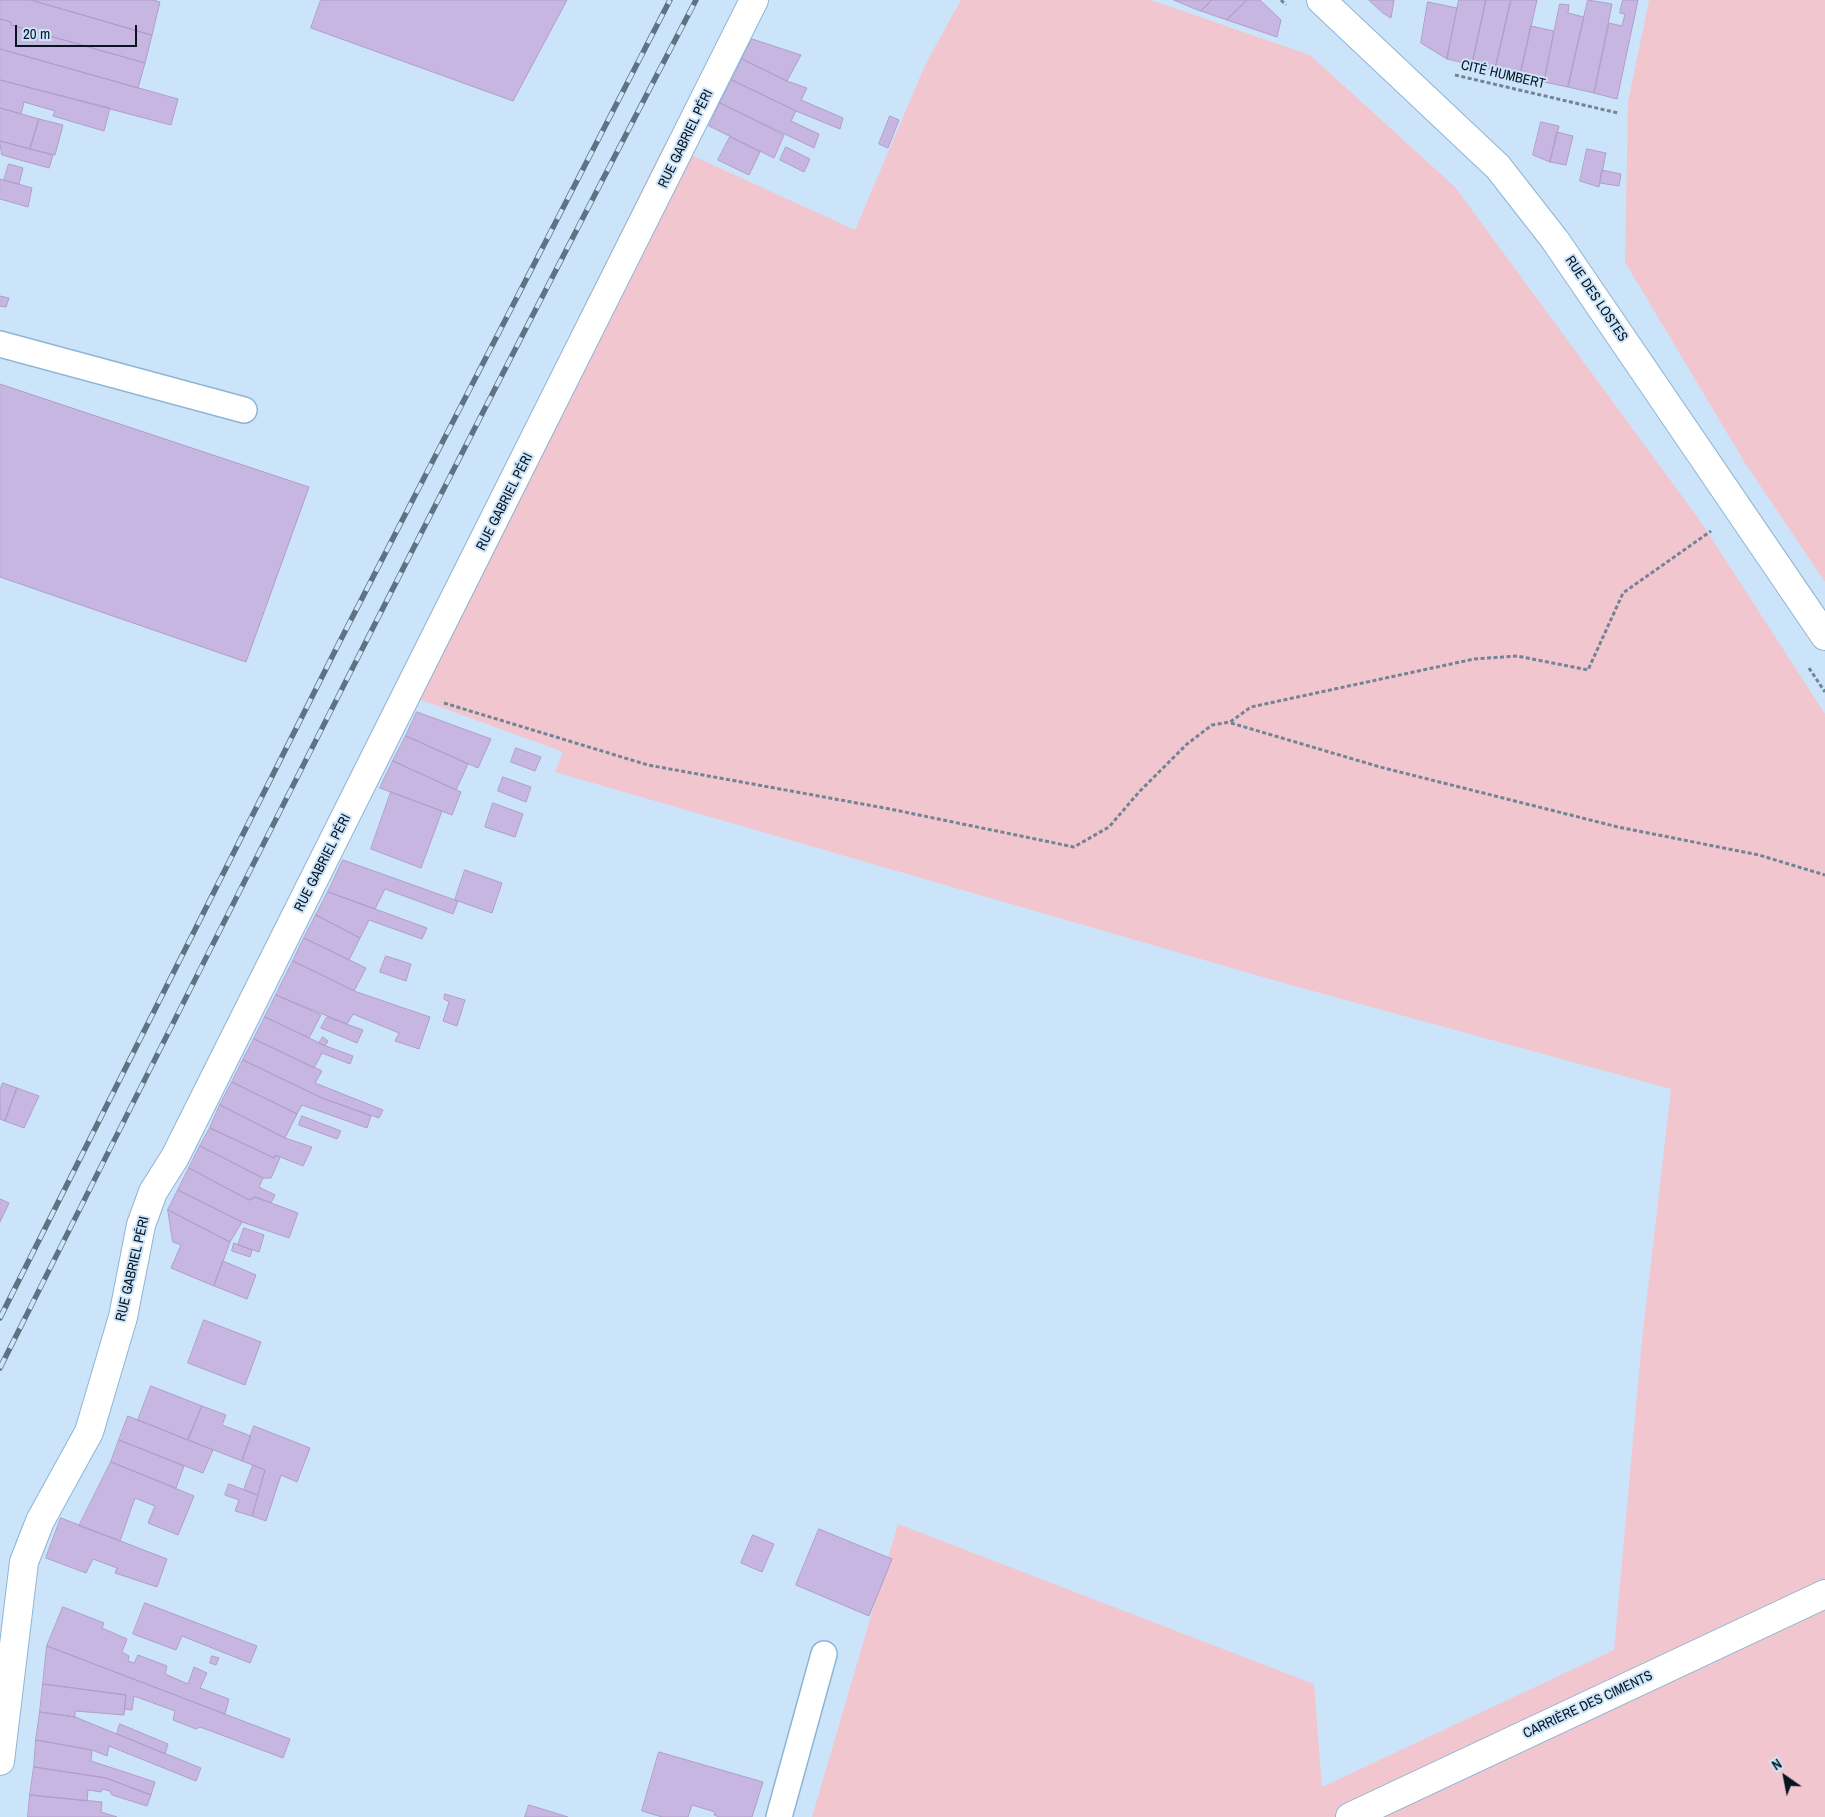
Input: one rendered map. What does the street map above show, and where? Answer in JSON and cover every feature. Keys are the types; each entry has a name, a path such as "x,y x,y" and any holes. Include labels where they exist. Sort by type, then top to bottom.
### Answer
{"street":[{"name":"RUE GABRIEL PÉRI","path":"0,1761 24,1562 40,1521 89,1432 122,1317 141,1224 150,1199 175,1157 410,692 592,330 754,0"},
{"name":"RUE DES LOSTES","path":"1321,0 1476,146 1516,188 1555,240 1825,636"},
{"name":"CARRIÈRE DES CIMENTS","path":"1350,1817 1825,1594"}],"lane":[{"path":"0,344 244,410"},
{"path":"779,1817 824,1654"}],"path":[{"path":"1280,0 1291,11"},
{"name":"CITÉ HUMBERT","path":"1449,74 1618,113"},
{"path":"410,692 648,765 890,808 1074,847 1109,827 1139,792 1187,744 1212,725 1230,722 1251,707 1474,659 1517,656 1588,670 1623,593 1715,528"},
{"path":"1804,661 1825,692"},
{"path":"1230,722 1380,767 1618,827 1759,855 1825,875"}],"shaded area":[{"path":"961,0 1151,0 1310,55 1455,187 1701,522 1825,714 1825,1817 812,1817 898,1524 1314,1684 1322,1787 1614,1650 1642,1340 1671,1089 1287,984 555,772 563,752 424,701 392,693 665,143 855,230 926,63"},
{"path":"1649,0 1825,0 1825,582 1745,463 1625,262 1628,102"}],"building":[{"path":"0,0 31,0 152,35 145,63 11,25 11,22 0,19"},
{"path":"31,0 153,0 160,2 152,35"},
{"path":"321,0 567,0 513,101 311,28"},
{"path":"1174,0 1212,0 1201,11"},
{"path":"1212,0 1247,0 1227,20 1201,11"},
{"path":"1247,0 1260,0 1281,20 1277,37 1227,20"},
{"path":"1369,0 1394,0 1391,18 1383,13"},
{"path":"1459,0 1486,0 1472,65 1447,59"},
{"path":"1486,0 1511,0 1495,70 1472,65"},
{"path":"1511,0 1537,0 1520,76 1495,70"},
{"path":"1588,0 1612,4 1594,93 1568,87"},
{"path":"1623,0 1638,0 1617,99 1594,93 1609,23 1622,26 1625,14 1620,13"},
{"path":"1428,2 1457,8 1447,59 1421,43"},
{"path":"1560,4 1569,5 1568,13 1584,17 1568,87 1544,82"},
{"path":"0,19 11,22 11,25 145,63 138,88 0,49"},
{"path":"1531,26 1554,31 1544,82 1520,76"},
{"path":"752,39 801,55 787,81 742,59"},
{"path":"0,49 178,99 171,125 0,80"},
{"path":"742,59 787,81 807,88 801,100 843,118 840,129 796,111 732,80"},
{"path":"0,80 110,108 104,131 53,116 55,111 24,102 21,114 0,108"},
{"path":"732,80 796,111 791,121 819,134 814,148 720,103"},
{"path":"720,103 784,135 774,158 709,126"},
{"path":"0,108 39,119 30,149 0,141"},
{"path":"890,116 899,120 888,148 879,144"},
{"path":"39,119 63,125 55,155 30,149"},
{"path":"1541,122 1559,126 1550,162 1533,155"},
{"path":"1557,132 1573,136 1566,165 1550,162"},
{"path":"730,137 760,152 749,175 718,160"},
{"path":"0,141 53,155 49,168 2,155"},
{"path":"786,147 810,159 804,172 780,160"},
{"path":"1587,149 1606,153 1599,187 1580,181"},
{"path":"9,164 23,168 19,184 4,180"},
{"path":"1602,170 1621,174 1619,186 1600,183"},
{"path":"0,179 32,188 28,207 0,199"},
{"path":"0,296 9,298 6,307 0,306"},
{"path":"0,384 309,487 246,662 0,577"},
{"path":"417,712 491,739 478,768 406,736"},
{"path":"406,736 468,764 456,790 393,761"},
{"path":"516,748 541,757 535,771 511,762"},
{"path":"393,761 461,792 452,815 380,788"},
{"path":"503,777 531,787 526,802 498,791"},
{"path":"391,792 442,811 421,868 371,849"},
{"path":"493,803 523,814 515,837 485,827"},
{"path":"343,860 458,901 453,914 385,889 375,909 328,892"},
{"path":"465,870 502,883 492,913 455,900"},
{"path":"328,892 427,928 422,939 369,920 360,938 316,915"},
{"path":"316,915 360,938 349,960 304,938"},
{"path":"304,938 366,968 354,991 293,961"},
{"path":"386,956 411,964 406,981 380,972"},
{"path":"293,961 357,992 430,1017 419,1049 395,1041 399,1033 353,1014 347,1024 276,995"},
{"path":"445,994 465,1000 457,1026 443,1021 449,1002 444,999"},
{"path":"276,995 321,1015 309,1038 265,1017"},
{"path":"265,1017 326,1046 353,1056 350,1064 322,1053 314,1068 254,1039"},
{"path":"327,1017 363,1030 357,1043 321,1028"},
{"path":"323,1037 328,1041 325,1046 319,1043"},
{"path":"254,1039 322,1071 315,1083 383,1110 379,1118 322,1098 243,1060"},
{"path":"243,1060 322,1098 371,1116 367,1128 302,1105 297,1114 232,1082"},
{"path":"232,1082 297,1114 285,1138 220,1105"},
{"path":"3,1083 17,1088 5,1121 0,1119 0,1090"},
{"path":"17,1088 39,1096 24,1128 5,1121"},
{"path":"220,1105 285,1138 312,1147 303,1166 275,1155 274,1158 210,1128"},
{"path":"302,1116 341,1131 337,1139 299,1125"},
{"path":"210,1128 274,1158 275,1155 280,1158 271,1178 263,1178 200,1146"},
{"path":"200,1146 263,1178 259,1187 275,1195 271,1203 255,1197 249,1200 189,1168"},
{"path":"189,1168 249,1200 255,1197 298,1213 289,1238 242,1222 178,1190"},
{"path":"178,1190 242,1222 230,1242 168,1210"},
{"path":"0,1199 9,1203 0,1222"},
{"path":"168,1210 230,1242 214,1286 171,1268 181,1245 173,1242"},
{"path":"244,1228 264,1235 259,1252 238,1245"},
{"path":"234,1243 252,1250 250,1257 232,1251"},
{"path":"223,1261 256,1275 247,1299 214,1286"},
{"path":"204,1320 261,1342 245,1385 188,1363"},
{"path":"151,1386 202,1406 188,1440 138,1420"},
{"path":"202,1406 226,1415 222,1425 251,1436 242,1461 188,1440"},
{"path":"128,1416 213,1450 203,1473 119,1440"},
{"path":"254,1426 310,1448 297,1482 281,1475 266,1521 252,1516 265,1470 242,1461"},
{"path":"119,1440 184,1466 176,1488 111,1462"},
{"path":"111,1462 194,1496 178,1535 148,1523 155,1506 135,1498 120,1541 79,1526"},
{"path":"253,1465 265,1470 258,1495 244,1490"},
{"path":"229,1484 258,1495 252,1516 235,1511 239,1500 225,1495"},
{"path":"61,1518 167,1559 157,1587 115,1573 117,1568 93,1559 86,1573 46,1558"},
{"path":"819,1529 892,1559 869,1616 796,1585"},
{"path":"753,1535 774,1544 762,1572 741,1563"},
{"path":"145,1603 257,1646 250,1663 182,1636 176,1650 133,1634"},
{"path":"63,1607 104,1623 102,1628 127,1639 122,1652 129,1656 128,1661 134,1663 138,1655 167,1666 165,1674 188,1684 194,1667 207,1673 200,1688 229,1699 225,1714 47,1646"},
{"path":"47,1646 290,1739 283,1758 200,1727 196,1729 173,1720 175,1711 134,1696 132,1710 124,1709 126,1695 43,1684"},
{"path":"212,1656 219,1658 216,1665 210,1663"},
{"path":"43,1684 126,1695 124,1715 75,1711 75,1717 40,1712"},
{"path":"40,1712 75,1717 201,1768 196,1781 109,1746 107,1756 92,1750 36,1740"},
{"path":"120,1724 168,1744 165,1754 117,1734"},
{"path":"36,1740 92,1750 91,1761 155,1782 151,1795 106,1778 34,1767"},
{"path":"659,1752 763,1782 752,1817 719,1817 714,1815 715,1812 692,1805 688,1817 662,1817 642,1811"},
{"path":"34,1767 106,1778 151,1795 147,1806 112,1795 110,1791 102,1789 101,1792 88,1790 87,1801 30,1795"},
{"path":"30,1795 102,1802 101,1812 117,1817 28,1817"},
{"path":"529,1805 568,1817 525,1817"}],"railway":[{"path":"0,1318 337,647 670,0"},
{"path":"0,1368 345,683 519,341 696,0"}]}
